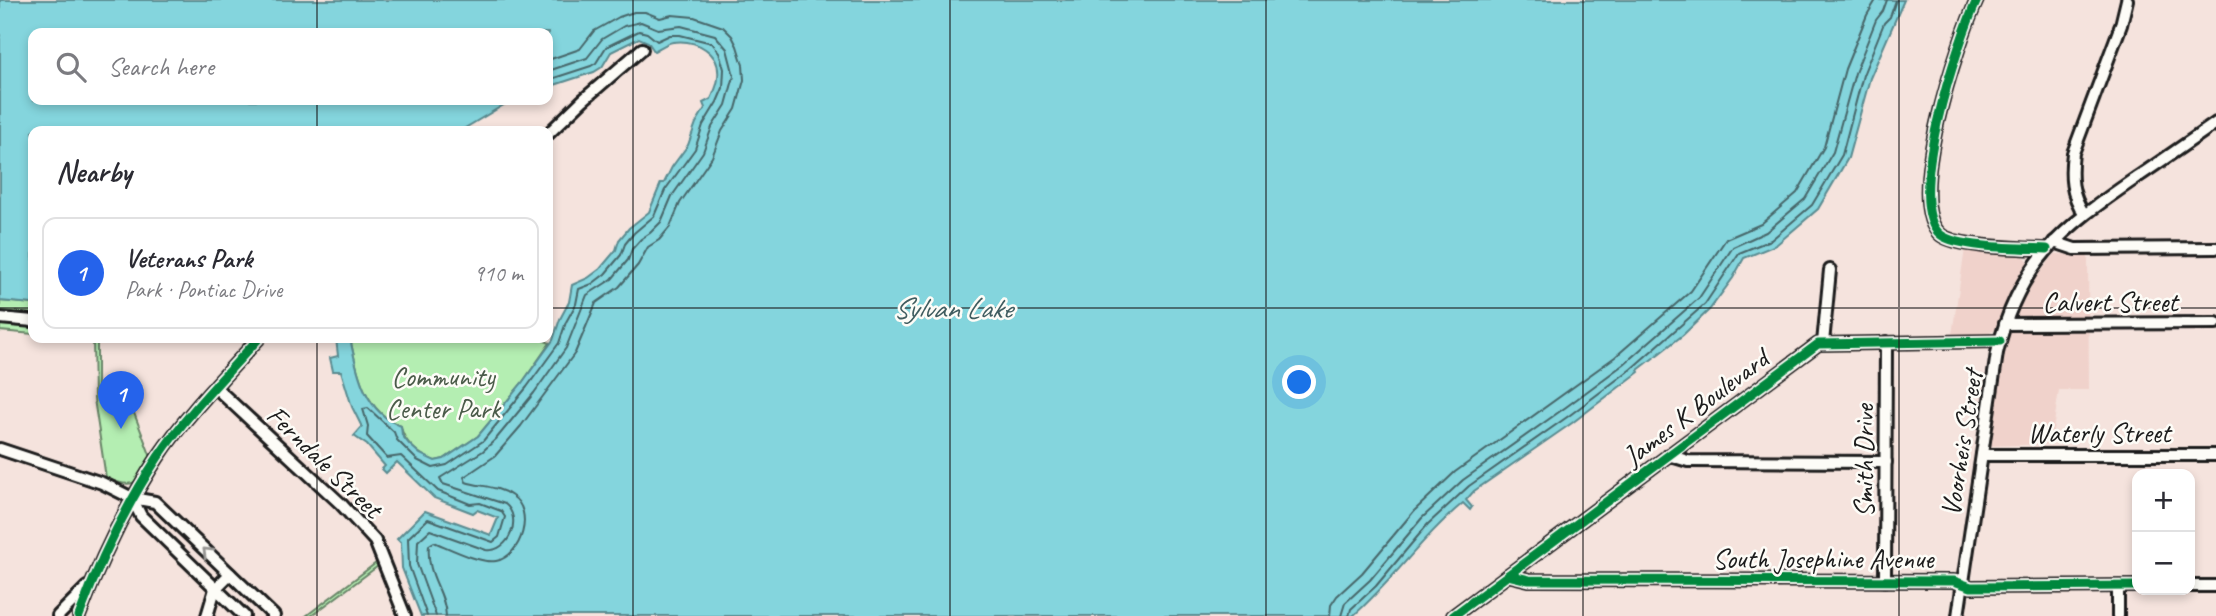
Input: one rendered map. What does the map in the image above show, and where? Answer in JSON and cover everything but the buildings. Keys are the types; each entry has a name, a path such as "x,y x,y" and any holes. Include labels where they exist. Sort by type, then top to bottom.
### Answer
{"street":[{"path":"1977,0 1954,60 1939,116 1927,192 1930,219 1935,229 1943,237 1961,243 2075,249 2216,248"},
{"path":"2084,214 2075,201 2072,190 2070,175 2073,153 2121,26 2127,0"},
{"path":"553,129 642,49"},
{"name":"Voorheis Street","path":"1958,616 2000,341 2027,277 2050,246 2084,214 2216,122"},
{"path":"1830,270 1823,343 2000,341"},
{"path":"0,318 28,321"},
{"name":"Calvert Street","path":"2005,324 2216,323"},
{"name":"Smith Drive","path":"1885,581 1886,342"},
{"path":"79,616 132,498 160,455 255,343"},
{"name":"James K Boulevard","path":"1453,616 1815,346 1823,343"},
{"name":"Ferndale Street","path":"215,387 368,533 380,551 405,616"},
{"path":"0,449 72,472 132,498 156,503 274,616"},
{"path":"1668,455 1688,461 1886,462"},
{"name":"Waterly Street","path":"1982,455 2216,455"},
{"path":"132,498 141,516 244,616"},
{"path":"207,616 215,589 230,574"},
{"name":"South Josephine Avenue","path":"1508,575 1529,580 1954,581 1971,587 2132,586"},
{"path":"58,616 92,583"},
{"path":"2118,586 2118,616"},
{"path":"2195,586 2216,586"}],"shaded area":[{"path":"1965,249 2018,250 2030,263 2014,288 1998,329 1985,335 1952,334"},
{"path":"2055,254 2088,255 2089,390 2059,390 2051,444 1987,446 2001,362 2016,310 2026,290"}],"green space":[{"path":"0,301 28,304 28,334 0,331"},
{"path":"93,343 97,343 97,398 124,387 152,460 134,482 123,484 106,478 94,399"},
{"name":"Community Center Park","path":"351,343 550,343 522,383 478,436 444,459 435,461 413,448 405,438 401,426 378,411 364,389"},
{"path":"380,560 382,563 311,616 306,616"}],"water":[{"name":"Sylvan Lake","path":"0,0 1904,0 1870,78 1848,158 1818,209 1776,245 1744,258 1710,309 1683,335 1638,370 1639,372 1572,423 1474,491 1466,500 1472,507 1470,510 1463,503 1448,516 1353,616 421,616 402,568 401,543 397,539 425,511 491,535 498,518 477,510 473,513 434,498 397,462 386,473 382,469 385,466 367,445 354,436 362,427 352,407 341,371 333,371 330,358 338,356 337,343 351,343 359,377 370,401 388,420 401,426 402,435 420,454 435,461 444,459 478,436 553,343 560,319 569,302 572,285 600,269 629,228 649,212 661,183 664,183 688,145 705,108 703,103 711,99 718,80 718,68 711,54 690,43 670,43 654,51 648,42 639,38 611,52 602,67 594,72 553,85 553,28 28,28 28,105 504,105 468,126 28,126 28,304 0,301"}],"cycle path":[{"path":"1977,0 1958,49 1938,121 1928,191 1931,218 1941,235 1961,243 2047,249"},
{"path":"1453,616 1818,344 2000,341"},
{"path":"79,616 114,534 158,457 194,410 254,343"},
{"path":"1508,575 1529,580 1954,581 1971,587 2132,586"}],"place":[{"name":"Veterans Park","path":"121,429"}]}
